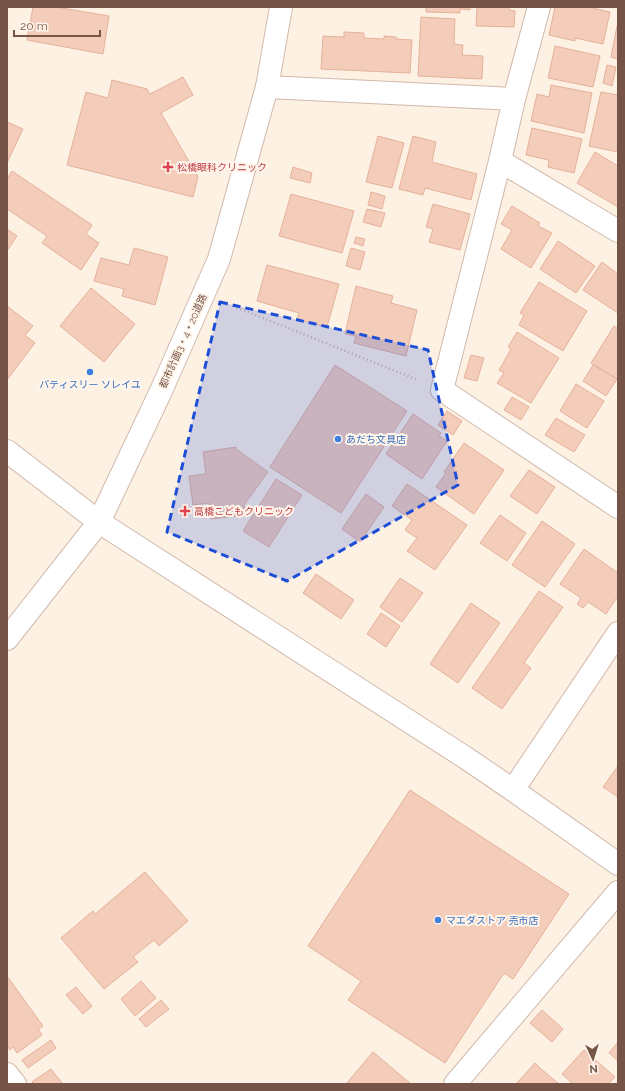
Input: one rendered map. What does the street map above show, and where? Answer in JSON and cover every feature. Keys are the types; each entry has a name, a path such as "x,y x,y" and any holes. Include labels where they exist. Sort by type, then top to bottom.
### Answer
{"street":[{"name":"都市計画3・4・20道路","path":"7,639 99,522 161,391 219,259 267,87 280,7"},
{"path":"539,7 514,99 500,161 442,390 618,507"},
{"path":"267,87 514,99"},
{"path":"500,161 618,231"},
{"path":"7,451 99,522 466,758 618,864"},
{"path":"513,790 618,634"},
{"path":"464,1081 618,892"},
{"path":"7,1074 14,1084"}],"path":[{"path":"233,306 442,390"}],"highlighted area":[{"path":"220,302 428,350 458,485 287,581 167,532"}],"building":[{"path":"33,7 56,7 109,16 103,54 27,40"},
{"path":"426,7 470,7 470,10 460,9 460,13 426,12"},
{"path":"477,7 509,7 509,10 515,11 514,27 476,26"},
{"path":"555,7 588,7 610,12 603,44 575,38 575,41 549,35"},
{"path":"421,17 455,19 454,44 463,45 462,55 483,56 482,79 418,76"},
{"path":"617,26 618,27 618,59 611,57"},
{"path":"344,32 364,33 364,38 384,39 384,36 396,37 396,39 412,40 410,73 321,69 323,36 344,37"},
{"path":"555,46 600,56 593,87 548,78"},
{"path":"607,65 616,67 612,86 603,83"},
{"path":"183,77 193,95 161,113 198,177 193,197 67,165 86,92 108,98 112,80 147,89 150,94"},
{"path":"551,85 592,93 584,133 531,121 537,94 549,97"},
{"path":"601,92 618,95 618,152 589,146"},
{"path":"7,122 23,129 7,163"},
{"path":"532,128 582,139 574,173 548,167 549,160 526,155"},
{"path":"378,136 404,143 392,188 366,182"},
{"path":"413,136 436,142 432,162 477,174 471,200 425,188 423,195 399,189"},
{"path":"595,152 618,166 618,207 577,183"},
{"path":"293,167 312,173 310,183 290,178"},
{"path":"12,171 92,225 86,234 99,243 81,270 42,243 47,236 7,209 7,179"},
{"path":"371,192 385,196 382,209 368,205"},
{"path":"291,194 354,211 342,253 279,236"},
{"path":"433,204 470,214 460,250 429,242 433,229 426,227"},
{"path":"512,206 540,223 538,226 552,233 531,268 501,249 512,230 501,224"},
{"path":"367,209 385,213 381,227 363,222"},
{"path":"7,229 17,236 7,251"},
{"path":"356,237 365,239 363,246 354,243"},
{"path":"558,241 595,266 576,293 540,269"},
{"path":"134,248 168,257 155,305 122,296 124,289 94,281 101,258 129,265"},
{"path":"351,248 365,252 360,270 346,266"},
{"path":"602,262 618,274 618,313 583,290"},
{"path":"267,265 339,284 327,327 297,319 299,313 257,301"},
{"path":"539,282 587,311 563,351 519,325 524,315 520,313"},
{"path":"356,286 393,296 391,303 417,310 406,356 354,343 356,336 345,334"},
{"path":"91,288 135,324 104,362 60,326"},
{"path":"7,306 33,326 25,335 35,343 7,380"},
{"path":"614,326 618,329 617,379 591,363"},
{"path":"517,332 559,358 531,403 497,383 504,373 499,370 511,349 508,347"},
{"path":"471,355 484,358 477,381 464,378"},
{"name":"あだち文具店","path":"335,365 407,411 341,513 270,467"},
{"path":"593,365 617,379 606,396 583,381"},
{"path":"576,384 604,401 587,428 560,411"},
{"path":"512,397 529,407 521,420 504,410"},
{"path":"447,411 462,421 453,435 438,425"},
{"path":"413,414 441,433 439,436 447,441 422,479 386,454"},
{"path":"556,418 585,435 574,452 545,435"},
{"path":"464,443 504,470 474,514 436,487 446,473 444,472"},
{"path":"236,447 236,449 268,472 244,505 245,515 211,519 209,503 193,505 189,476 206,474 203,452"},
{"path":"529,470 555,487 537,514 510,496"},
{"path":"276,479 302,495 269,547 243,531"},
{"path":"407,484 467,525 435,570 407,551 417,538 405,530 412,520 392,506"},
{"path":"366,494 384,507 360,542 342,529"},
{"path":"500,515 526,533 507,561 480,543"},
{"path":"542,521 575,544 545,587 512,565"},
{"path":"584,549 618,573 618,596 606,614 588,602 583,608 577,604 581,598 560,584"},
{"path":"316,574 354,600 341,619 303,593"},
{"path":"400,578 423,593 402,622 380,607"},
{"path":"539,591 563,607 524,663 531,668 502,709 472,688"},
{"path":"471,603 500,623 458,683 430,664"},
{"path":"381,613 400,626 386,647 367,634"},
{"path":"618,766 618,797 603,787"},
{"name":"マエダストア 売市店","path":"410,790 569,894 513,979 504,973 445,1063 348,1000 361,981 308,946"},
{"path":"145,872 188,921 159,946 154,940 133,957 138,962 104,989 61,938 93,911 95,914"},
{"path":"7,976 43,1026 38,1029 42,1035 17,1053 13,1047 10,1050 7,1046"},
{"path":"141,981 156,998 135,1016 121,999"},
{"path":"76,987 92,1006 83,1014 66,995"},
{"path":"161,1000 169,1009 146,1027 139,1019"},
{"path":"542,1010 563,1029 552,1042 530,1023"},
{"path":"51,1040 56,1048 28,1068 22,1060"},
{"path":"618,1042 618,1061 609,1053"},
{"path":"584,1050 615,1077 608,1084 573,1084 562,1074"},
{"path":"373,1052 411,1084 346,1084"},
{"path":"535,1063 540,1068 559,1084 516,1084"},
{"path":"51,1069 62,1083 34,1084 32,1082"}],"place":[{"name":"松橋眼科クリニック","path":"168,167"},
{"name":"パティスリー ソレイユ","path":"90,372"},
{"name":"あだち文具店","path":"338,439"},
{"name":"高橋こどもクリニック","path":"185,511"},
{"name":"マエダストア 売市店","path":"438,920"}]}
